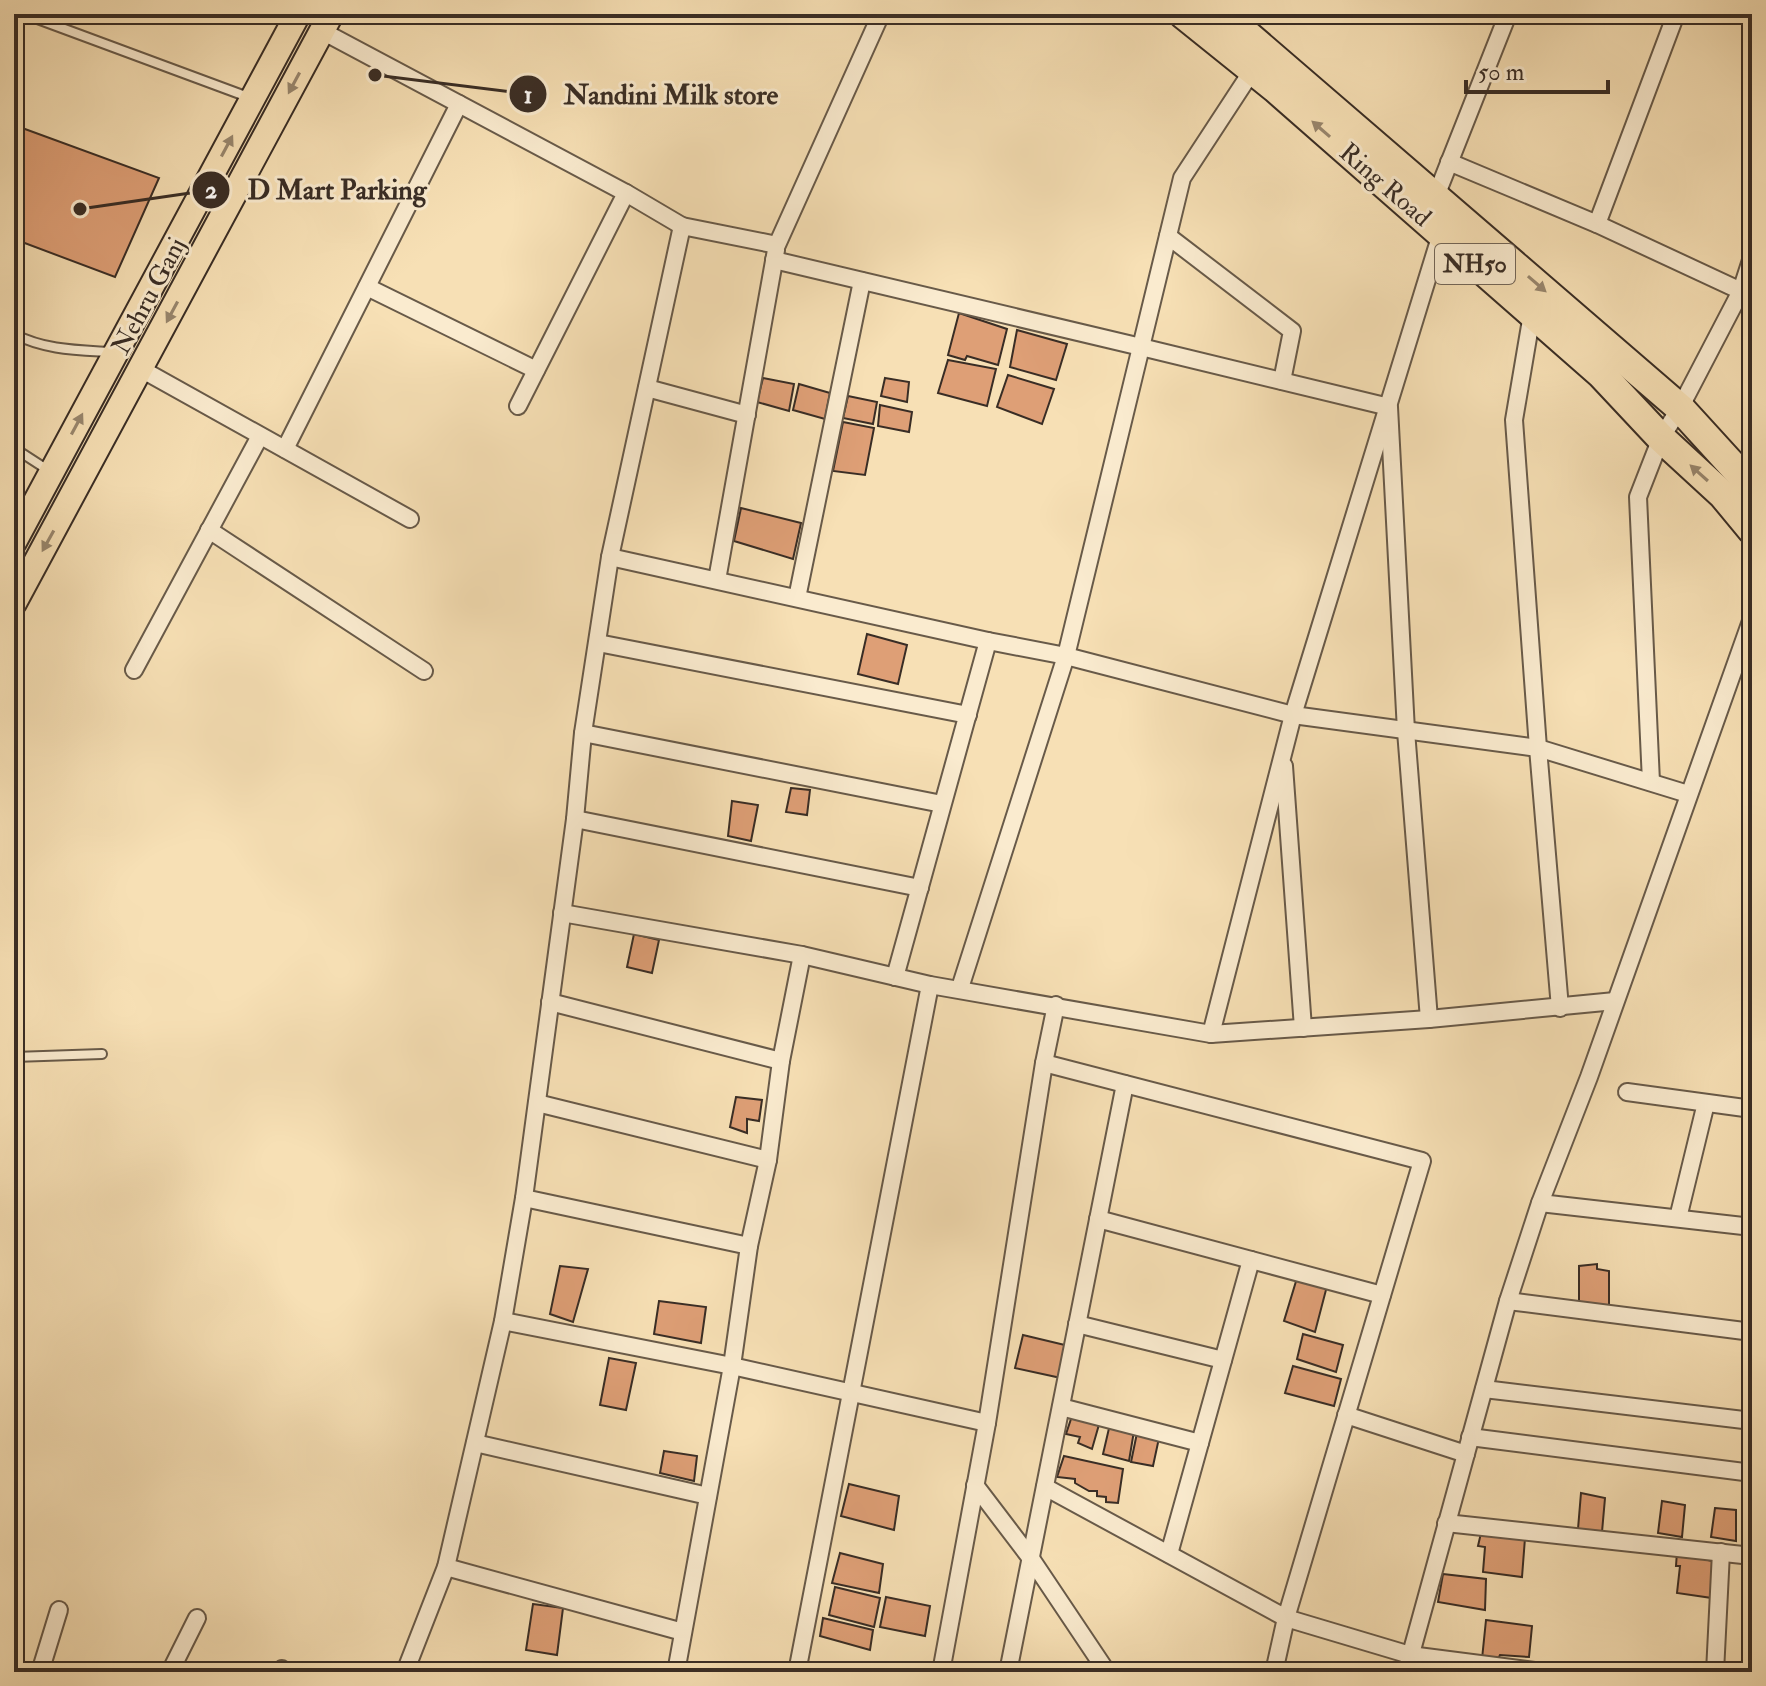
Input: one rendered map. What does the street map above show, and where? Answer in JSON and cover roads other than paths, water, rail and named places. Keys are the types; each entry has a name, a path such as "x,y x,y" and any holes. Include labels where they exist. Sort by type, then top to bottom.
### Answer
{"highway":[{"name":"Ring Road","path":"1183,14 1275,88 1601,374 1661,438 1723,495 1752,530"},
{"name":"Ring Road","path":"1223,14 1680,408 1752,487"}],"main road":[{"name":"Nehru Ganj","path":"14,542 298,14"},
{"name":"Nehru Ganj","path":"14,603 327,22"}],"street":[{"path":"717,580 776,253 881,14"},
{"path":"1436,196 1508,14"},
{"path":"1597,224 1676,14"},
{"path":"327,22 459,104 682,226 862,281 1389,407"},
{"path":"960,988 1066,656 1182,178 1252,71"},
{"path":"285,449 459,104"},
{"path":"1449,162 1597,224 1741,291"},
{"path":"518,406 626,193"},
{"path":"405,1672 446,1567 503,1321 524,1198 575,819 583,733 610,557 682,226"},
{"path":"1211,1034 1293,715 1441,234"},
{"path":"1168,236 1292,331 1282,381"},
{"path":"1651,782 1638,497 1661,438 1741,291 1752,257"},
{"path":"797,598 862,281"},
{"path":"367,287 536,370"},
{"path":"1532,314 1514,420 1560,1008"},
{"path":"141,369 410,519"},
{"path":"647,388 747,415"},
{"path":"1389,407 1406,731 1429,1019"},
{"path":"134,670 260,436"},
{"path":"209,530 424,671"},
{"path":"610,557 1066,656 1293,715 1538,748 1688,794"},
{"path":"1406,1672 1508,1301 1540,1203 1589,1077 1752,618"},
{"path":"895,977 988,641"},
{"path":"598,643 968,715"},
{"path":"583,733 942,804"},
{"path":"1283,751 1303,1028"},
{"path":"575,819 920,888"},
{"path":"562,913 802,955 930,985 1211,1034 1429,1019 1615,1001"},
{"path":"676,1672 802,955"},
{"path":"797,1672 930,985"},
{"path":"550,1002 781,1061"},
{"path":"941,1672 987,1423 1056,1005"},
{"path":"1044,1063 1422,1161 1286,1618 1274,1672"},
{"path":"1008,1672 1125,1084"},
{"path":"1627,1092 1752,1109"},
{"path":"537,1103 768,1160"},
{"path":"1678,1218 1706,1103"},
{"path":"524,1198 749,1246"},
{"path":"1540,1203 1752,1227"},
{"path":"1098,1219 1382,1295"},
{"path":"1169,1554 1251,1260"},
{"path":"1508,1301 1752,1332"},
{"path":"503,1321 732,1366 987,1423"},
{"path":"1077,1324 1223,1360"},
{"path":"1484,1389 1752,1421"},
{"path":"1061,1407 1200,1443"},
{"path":"1346,1415 1466,1454"},
{"path":"1470,1437 1752,1473"},
{"path":"475,1443 708,1496"},
{"path":"975,1485 1032,1560 1107,1672"},
{"path":"1045,1487 1286,1618 1410,1655 1504,1670 1542,1672"},
{"path":"1446,1523 1752,1556"},
{"path":"1715,1672 1721,1552"},
{"path":"446,1567 683,1632"},
{"path":"40,1672 59,1610"},
{"path":"170,1672 197,1618"}],"lane":[{"path":"24,14 252,98"},
{"path":"14,334 27,341 60,349 115,353"},
{"path":"14,448 51,472"},
{"path":"14,1057 102,1054"}],"place":[{"name":"Nandini Milk store","path":"375,75"},
{"name":"D Mart Parking","path":"80,209"}]}
